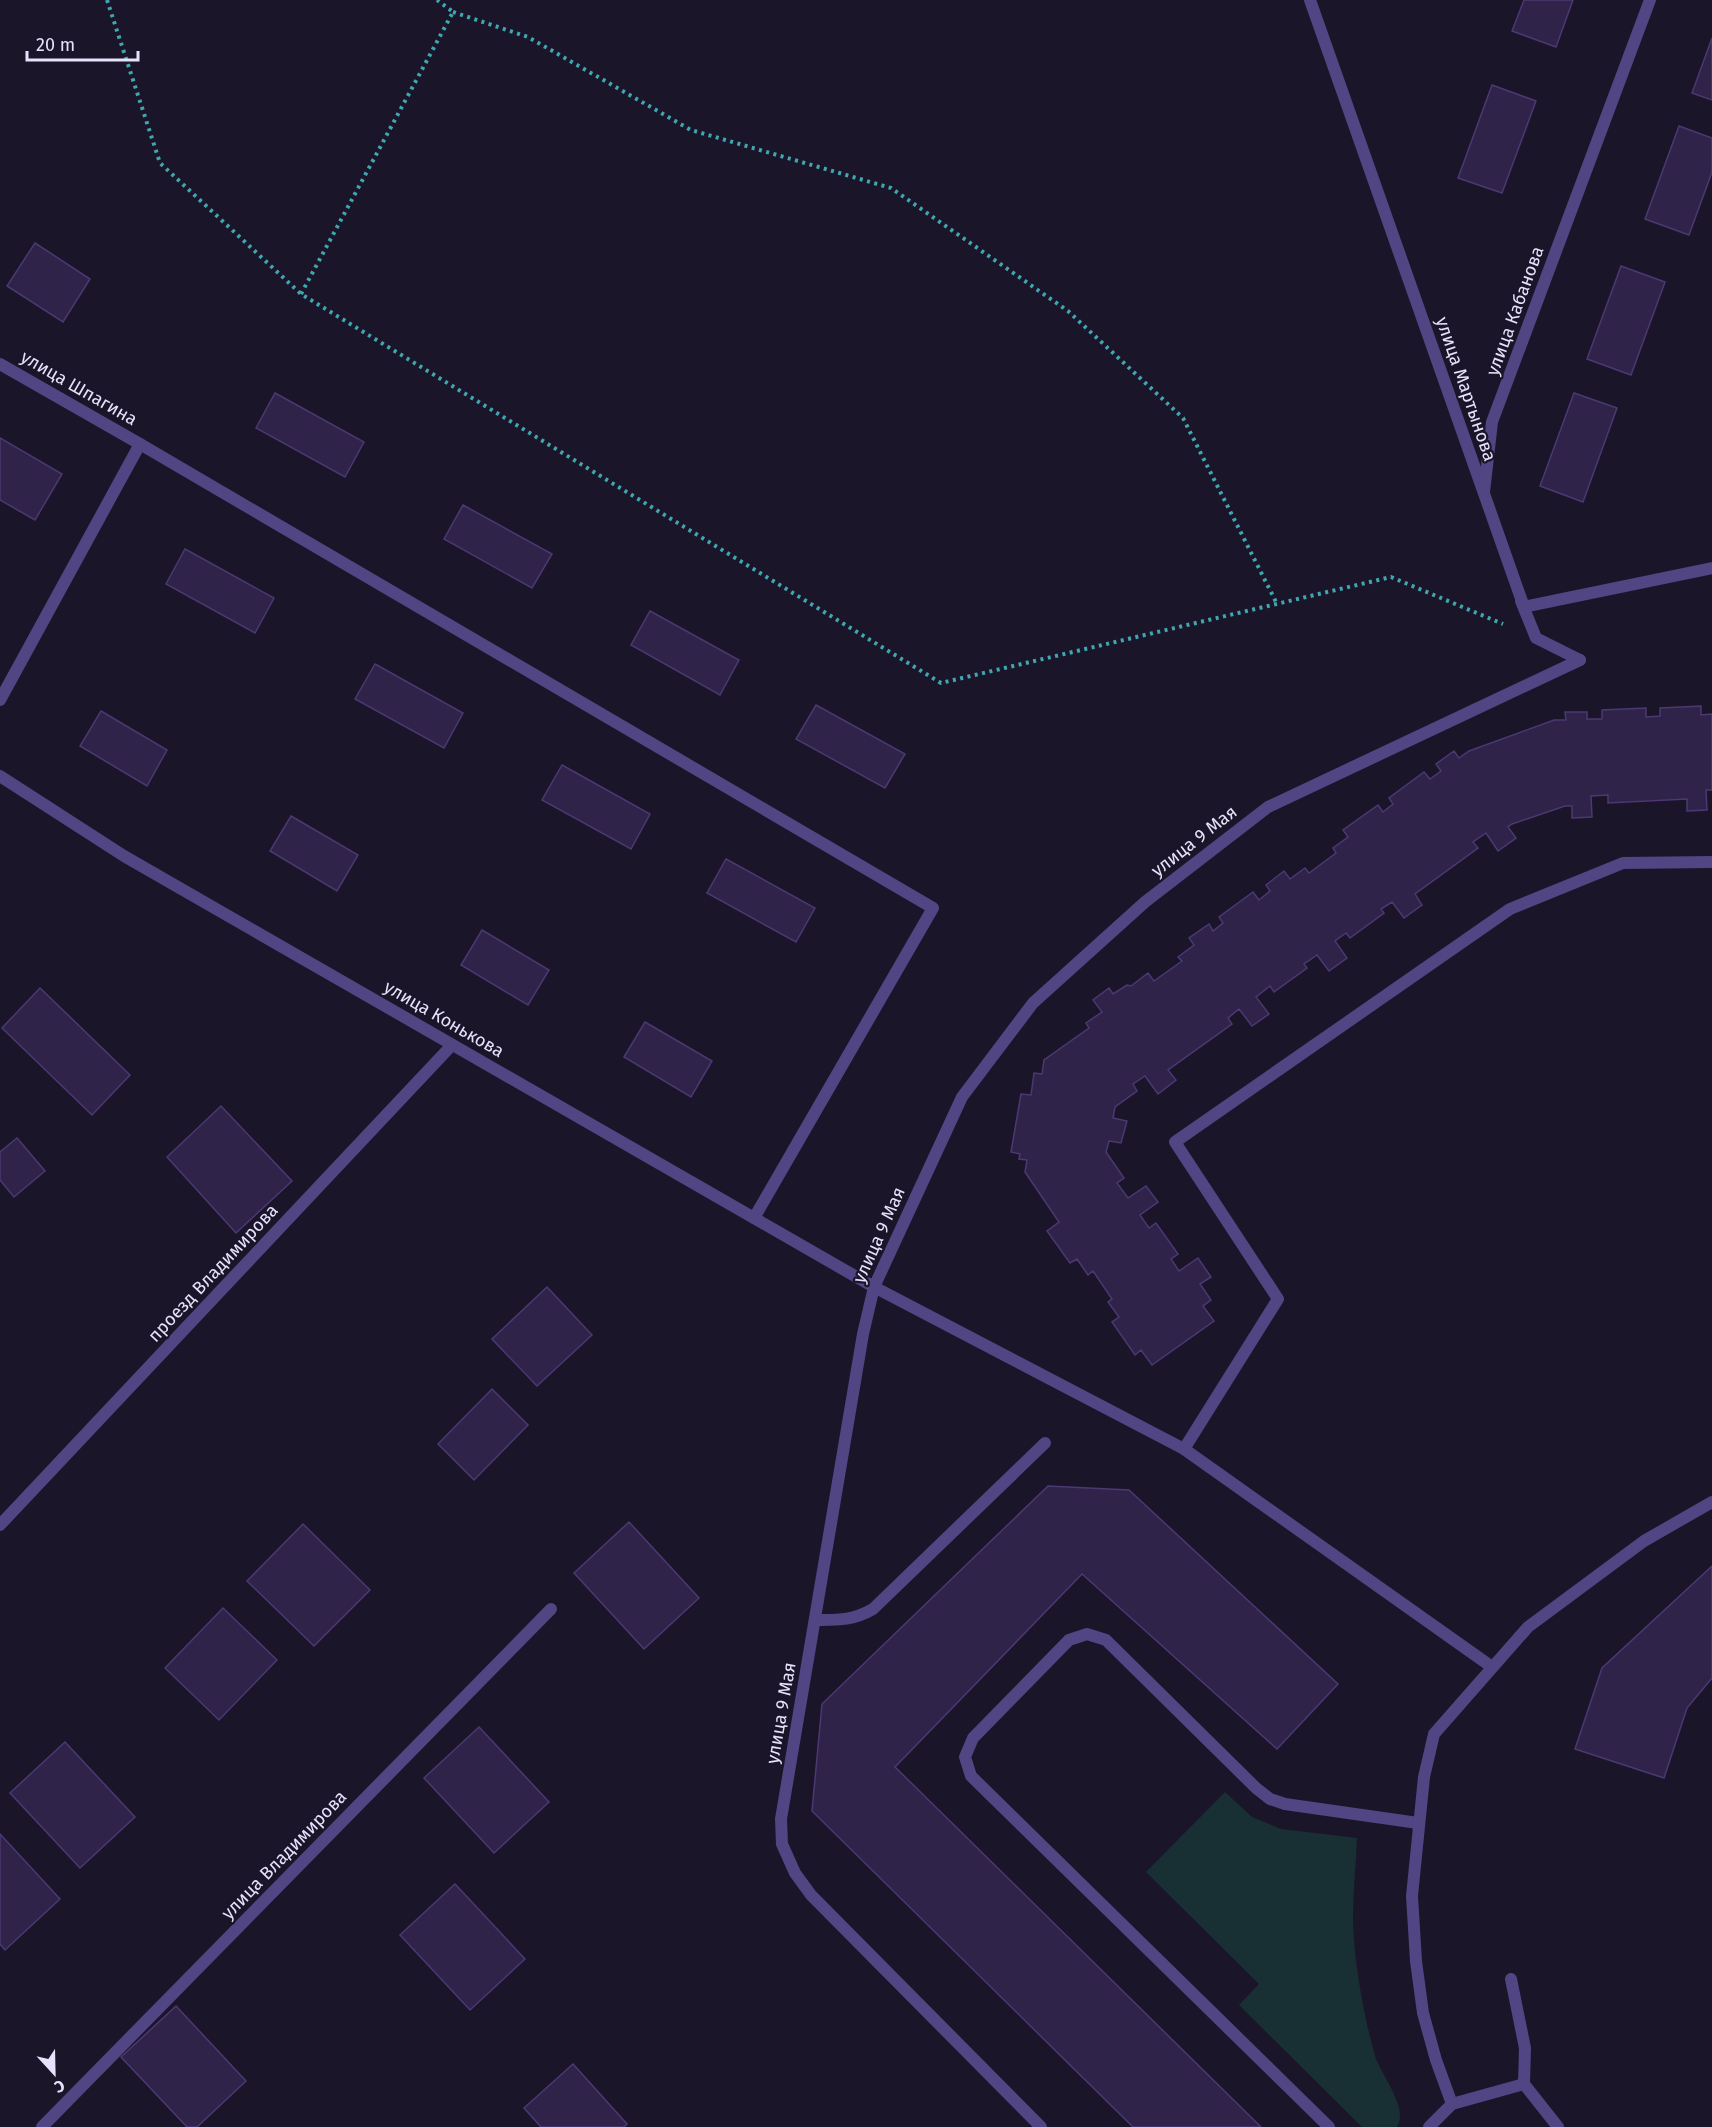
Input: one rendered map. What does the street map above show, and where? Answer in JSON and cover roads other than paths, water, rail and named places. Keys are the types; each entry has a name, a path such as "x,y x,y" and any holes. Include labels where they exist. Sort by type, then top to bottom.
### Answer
{"street":[{"name":"улица Мартынова","path":"1310,0 1484,495"},
{"name":"улица Кабанова","path":"1580,660 1536,638 1483,503 1492,422 1650,0"},
{"name":"улица Шпагина","path":"0,364 933,908 754,1218"},
{"path":"0,700 140,444"},
{"path":"1524,608 1712,568"},
{"name":"улица 9 Мая","path":"1041,2127 811,1895 795,1873 782,1845 781,1819 863,1334 874,1287 962,1097 1034,1003 1145,902 1268,807 1580,660"},
{"name":"улица Конькова","path":"0,776 124,856 874,1287 1184,1449 1492,1667"},
{"path":"1184,1449 1278,1299 1175,1142 1510,909 1623,863 1712,862"},
{"name":"проезд Владимирова","path":"0,1525 452,1045"},
{"path":"815,1620 844,1620 858,1617 873,1609 1045,1443"},
{"path":"1452,2104 1436,2060 1423,2013 1416,1961 1412,1896 1424,1777 1434,1734 1528,1627 1644,1541 1712,1502"},
{"name":"улица Владимирова","path":"42,2127 551,1609"},
{"path":"1329,2127 971,1776 965,1757 973,1738 1069,1640 1087,1634 1106,1640 1256,1788 1270,1799 1310,1809 1418,1823"},
{"path":"1510,1978 1525,2048 1524,2084 1558,2127"},
{"path":"1429,2127 1452,2104 1524,2084"}]}
